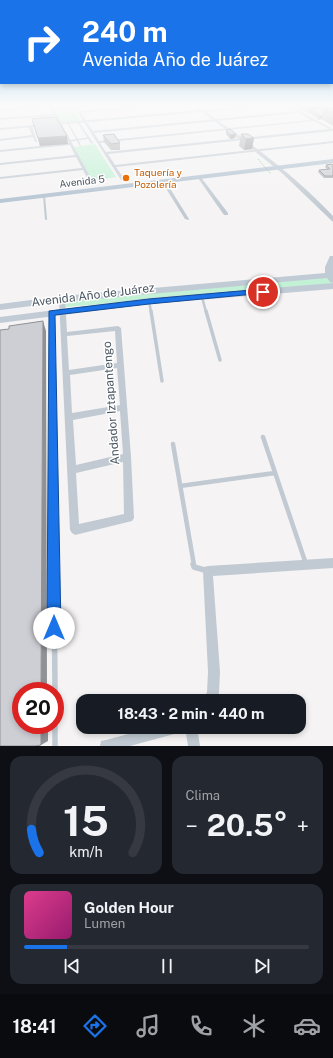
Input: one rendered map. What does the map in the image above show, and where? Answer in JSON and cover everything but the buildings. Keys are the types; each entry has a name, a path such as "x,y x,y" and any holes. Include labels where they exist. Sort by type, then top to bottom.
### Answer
{"main road":[{"name":"Avenida 5","path":"0,195 333,156"},
{"name":"Avenida 5","path":"0,201 333,161"},
{"path":"331,278 328,266 333,258"},
{"name":"Avenida Año de Juárez","path":"0,307 62,299 331,278"},
{"name":"Avenida Año de Juárez","path":"0,320 149,301 333,286"}],"street":[{"path":"35,140 38,148"},
{"path":"120,140 98,142 123,180"},
{"path":"105,153 234,140"},
{"path":"243,140 274,162 333,220"},
{"path":"0,151 38,148 70,142 92,184"},
{"path":"114,166 333,142"},
{"path":"0,164 78,156"},
{"path":"0,178 84,169"},
{"path":"199,178 226,214"},
{"path":"164,182 188,219"},
{"path":"62,299 71,470 127,457"},
{"name":"Andador Iztapantengo","path":"64,334 118,328 127,457 129,518 75,530 71,470"},
{"path":"67,373 121,365"},
{"path":"69,417 124,407"},
{"path":"212,694 214,672 208,571 333,563"},
{"path":"106,746 151,734"},
{"path":"192,734 194,746"}],"lane":[{"path":"70,142 77,140 80,145"},
{"path":"44,196 46,220"},
{"path":"202,297 220,360"},
{"path":"149,301 162,382"},
{"path":"51,313 55,682"},
{"path":"263,436 306,564"},
{"path":"173,444 194,567 208,571"},
{"path":"180,486 275,473"},
{"path":"55,734 55,746"}],"path":[{"path":"258,159 271,174"}],"green space":[{"path":"95,144 116,177 92,181 74,147"},
{"path":"327,275 333,285 66,307 65,305 67,301"}],"place":[{"name":"Taquería y Pozolería","path":"126,178"}],"route":[{"path":"54,628 51,313 149,301 263,292"}]}
